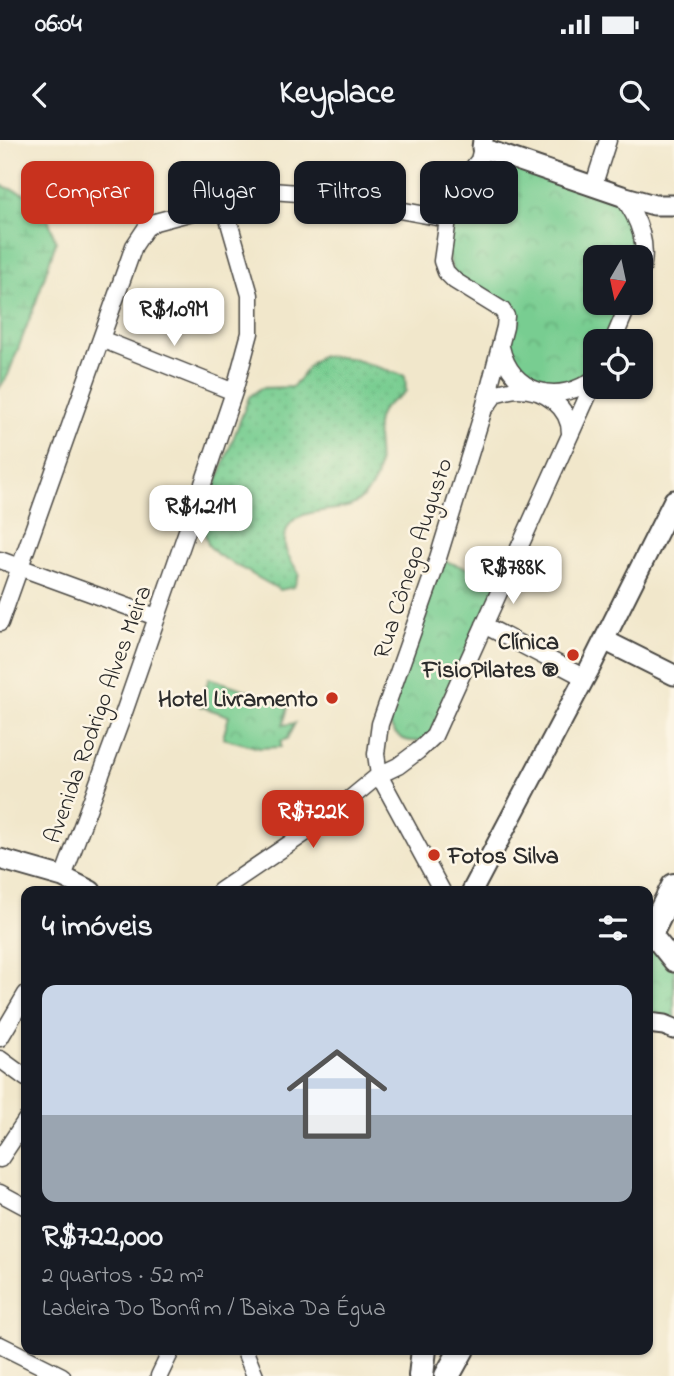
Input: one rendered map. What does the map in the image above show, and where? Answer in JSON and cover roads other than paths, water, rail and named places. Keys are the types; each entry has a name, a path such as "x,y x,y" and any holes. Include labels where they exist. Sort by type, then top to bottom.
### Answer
{"main road":[{"path":"653,925 674,886"},
{"path":"421,1376 423,1355"},
{"path":"447,1376 459,1355"}],"street":[{"path":"594,184 608,140"},
{"path":"482,144 622,195 664,205"},
{"path":"280,192 420,214"},
{"path":"622,195 636,216 642,232"},
{"path":"642,245 642,212 664,205"},
{"path":"0,623 134,246 146,228 168,218"},
{"name":"Avenida Rodrigo Alves Meira","path":"63,877 122,718 234,392 250,333 250,295 229,224"},
{"name":"Rua Cônego Augusto","path":"379,775 376,754 382,718 434,571 483,412 505,327 506,316 502,310 455,281 446,272 442,261 447,224"},
{"path":"101,339 234,392"},
{"path":"501,345 508,368 522,383 539,391 558,394 583,387"},
{"path":"483,412 496,393 516,389 533,390 548,397 561,408 570,422 570,436"},
{"path":"227,886 323,821 379,775 398,766 434,736 586,399"},
{"path":"475,886 585,678 673,503"},
{"path":"0,560 156,617"},
{"path":"484,625 585,678"},
{"path":"604,640 674,675"},
{"path":"379,775 439,886"},
{"path":"0,859 63,877 81,886"},
{"path":"653,939 674,962"},
{"path":"0,1038 21,1002"},
{"path":"653,1024 674,1029"},
{"path":"0,1059 21,1074"},
{"path":"0,1159 21,1128"},
{"path":"0,1193 21,1204"},
{"path":"0,1345 62,1376"},
{"path":"159,1376 169,1355"},
{"path":"246,1355 255,1376"}],"place":[{"name":"Clínica FisioPilates ®","path":"573,655"},
{"name":"Hotel Livramento","path":"332,698"},
{"name":"Fotos Silva","path":"434,855"}]}
